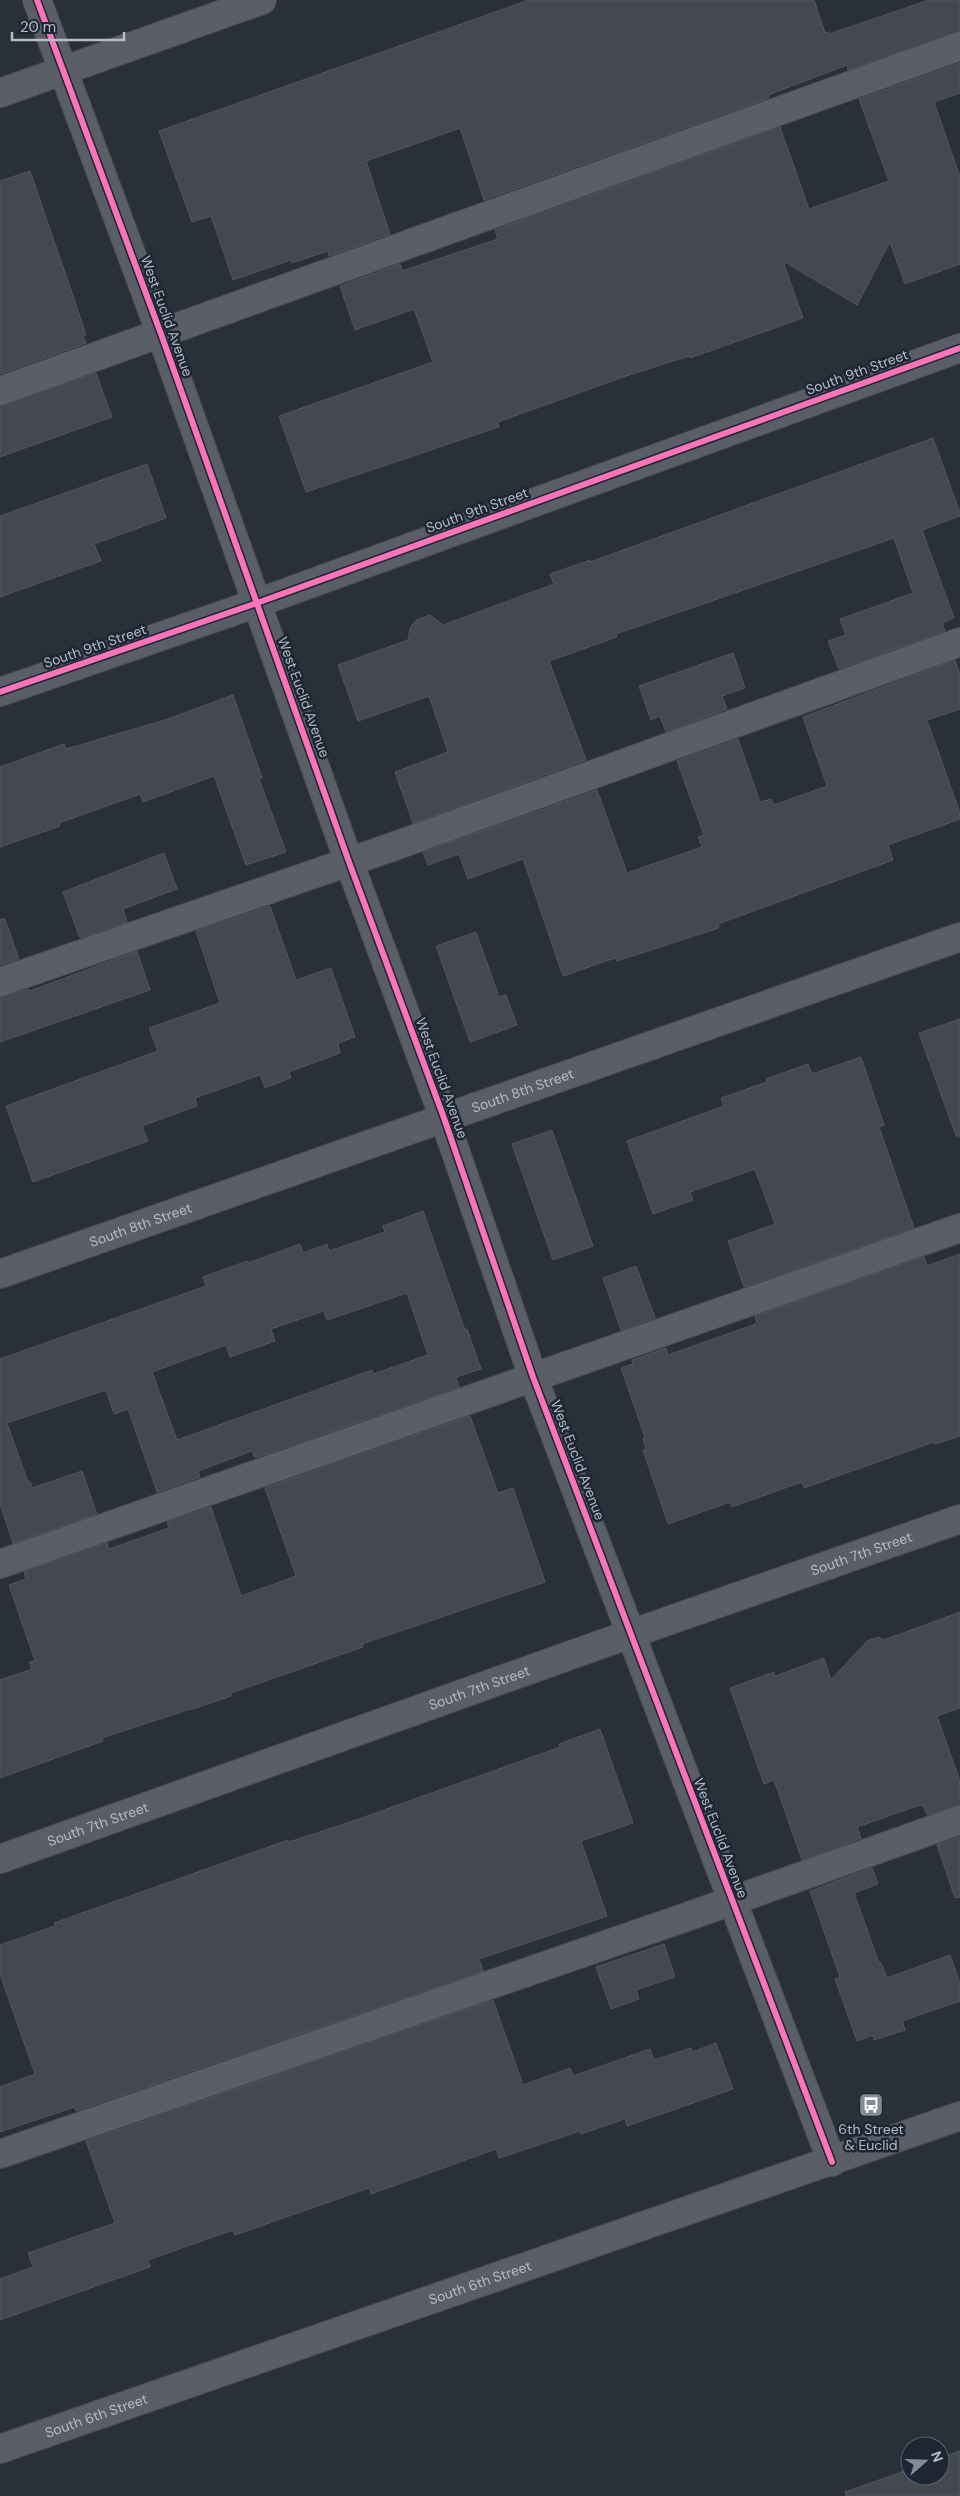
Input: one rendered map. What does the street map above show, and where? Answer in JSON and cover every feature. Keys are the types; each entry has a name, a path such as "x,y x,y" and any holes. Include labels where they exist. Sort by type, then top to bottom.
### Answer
{"street":[{"name":"West Euclid Avenue","path":"37,0 161,334 349,862 444,1118 533,1377 832,2162"},
{"path":"0,93 262,0"},
{"path":"0,391 960,46"},
{"name":"South 9th Street","path":"0,692 257,603 960,348"},
{"path":"0,982 349,862 960,642"},
{"name":"South 8th Street","path":"0,1274 960,937"},
{"path":"0,1564 960,1228"},
{"name":"South 7th Street","path":"0,1859 630,1634 960,1520"},
{"path":"0,2154 960,1820"},
{"name":"South 6th Street","path":"0,2449 832,2162 960,2116"}],"building":[{"path":"529,0 814,0 825,33 829,32 829,34 929,0 960,0 960,31 848,70 847,65 768,95 769,98 484,200 460,128 366,161 390,234 329,256 328,251 292,263 291,260 233,280 211,216 192,222 159,131"},
{"path":"960,63 960,93 934,102 960,177 960,264 905,284 890,242 857,305 783,261 803,318 690,358 689,356 626,376 498,422 499,427 306,492 279,416 433,362 414,309 355,330 340,286 400,264 402,271 498,239 495,230 780,127 809,209 889,181 859,99"},
{"path":"30,171 86,335 83,335 86,343 0,374 0,181"},
{"path":"96,373 112,417 0,457 0,406"},
{"path":"933,438 960,513 960,516 922,530 954,618 942,623 945,631 839,669 828,641 846,635 840,619 913,593 894,538 616,634 617,637 549,661 586,760 413,823 395,772 448,752 429,696 358,721 338,665 408,640 410,628 416,620 430,615 443,625 554,584 550,574 590,560 590,562"},
{"path":"147,464 166,518 94,544 101,561 0,597 0,516"},
{"path":"733,653 745,688 722,696 727,709 666,732 660,716 651,720 639,686"},
{"path":"955,660 960,675 960,709 927,720 960,813 960,819 888,845 893,860 718,924 719,928 617,961 615,958 563,976 523,859 468,879 459,854 428,865 423,852 597,790 627,873 702,847 698,837 704,835 677,761 738,739 760,802 771,799 774,805 827,786 803,717"},
{"path":"233,695 262,778 259,779 286,852 246,865 214,776 143,802 140,794 59,823 60,826 0,847 0,767 64,744 66,749 165,720"},
{"path":"164,853 177,889 123,909 127,922 80,938 63,892"},
{"path":"270,906 296,980 331,968 355,1037 338,1043 340,1053 289,1072 291,1078 265,1088 260,1075 195,1098 197,1106 142,1126 148,1141 33,1182 6,1106 158,1051 149,1028 220,1003 196,931"},
{"path":"0,919 5,919 19,959 0,965"},
{"path":"476,932 499,997 506,995 517,1025 470,1042 436,946"},
{"path":"137,951 150,990 0,1042 0,997 29,989 30,991"},
{"path":"960,1019 960,1136 956,1136 919,1033"},
{"path":"861,1057 884,1125 879,1127 914,1228 744,1287 728,1241 775,1224 755,1169 690,1192 693,1200 653,1214 627,1141 724,1106 721,1098 767,1082 766,1079 808,1064 812,1074"},
{"path":"552,1130 593,1246 553,1260 512,1144"},
{"path":"423,1211 465,1330 467,1329 481,1369 456,1377 459,1387 255,1458 252,1451 198,1471 200,1477 157,1492 128,1409 114,1414 106,1390 7,1423 28,1482 30,1481 32,1488 82,1471 97,1514 13,1543 0,1504 0,1359 206,1286 203,1277 247,1261 248,1263 300,1244 303,1253 327,1244 329,1251 385,1232 383,1226","holes":["407,1293 428,1355 373,1374 372,1370 177,1440 152,1372 226,1345 230,1357 275,1341 271,1329 324,1311 327,1320"]},
{"path":"960,1254 960,1436 935,1444 934,1442 804,1488 802,1482 732,1507 730,1502 668,1524 643,1450 646,1449 643,1438 645,1437 621,1368 633,1364 632,1360 666,1348 668,1355 753,1325 757,1322 755,1316 924,1257 927,1266"},
{"path":"636,1266 655,1318 621,1330 603,1278"},
{"path":"470,1416 498,1493 513,1488 545,1582 362,1644 363,1647 231,1693 231,1696 102,1738 103,1741 0,1778 0,1680 32,1669 29,1662 35,1661 9,1585 26,1579 24,1572 107,1543 109,1549 169,1528 167,1522 211,1507 241,1596 296,1576 265,1488"},
{"path":"960,1612 960,1708 937,1716 960,1781 960,1805 927,1815 923,1805 917,1806 857,1827 861,1838 802,1860 774,1780 764,1784 730,1688 774,1672 775,1676 824,1658 831,1680 867,1641 879,1637 884,1640"},
{"path":"600,1729 633,1823 581,1841 607,1916 479,1959 483,1971 76,2111 75,2107 0,2132 0,2087 35,2074 0,1974 0,1945 55,1926 54,1923 288,1840 289,1842 356,1820 560,1747 559,1744"},
{"path":"960,1837 960,1897 955,1898 937,1845"},
{"path":"872,1868 878,1884 854,1893 879,1963 881,1963 887,1978 950,1955 960,1983 960,2001 902,2021 905,2030 874,2040 873,2035 857,2041 835,1979 840,1977 810,1891"},
{"path":"664,1944 675,1977 636,1990 639,1999 611,2009 596,1967"},
{"path":"493,2000 523,2085 570,2068 573,2076 650,2049 654,2060 691,2048 692,2052 716,2043 733,2089 627,2126 625,2119 581,2134 580,2131 499,2158 496,2149 371,2194 369,2188 235,2235 233,2230 148,2260 150,2267 0,2320 0,2279 33,2267 28,2253 115,2223 86,2141"},
{"path":"960,2451 960,2496 846,2496 845,2492 900,2473 900,2486 950,2486 950,2454"}],"cycle path":[{"path":"37,0 161,334 349,862 444,1118 533,1377 832,2162"},
{"path":"0,692 257,603 960,348"}],"place":[{"name":"6th Street & Euclid","path":"871,2105"}]}
